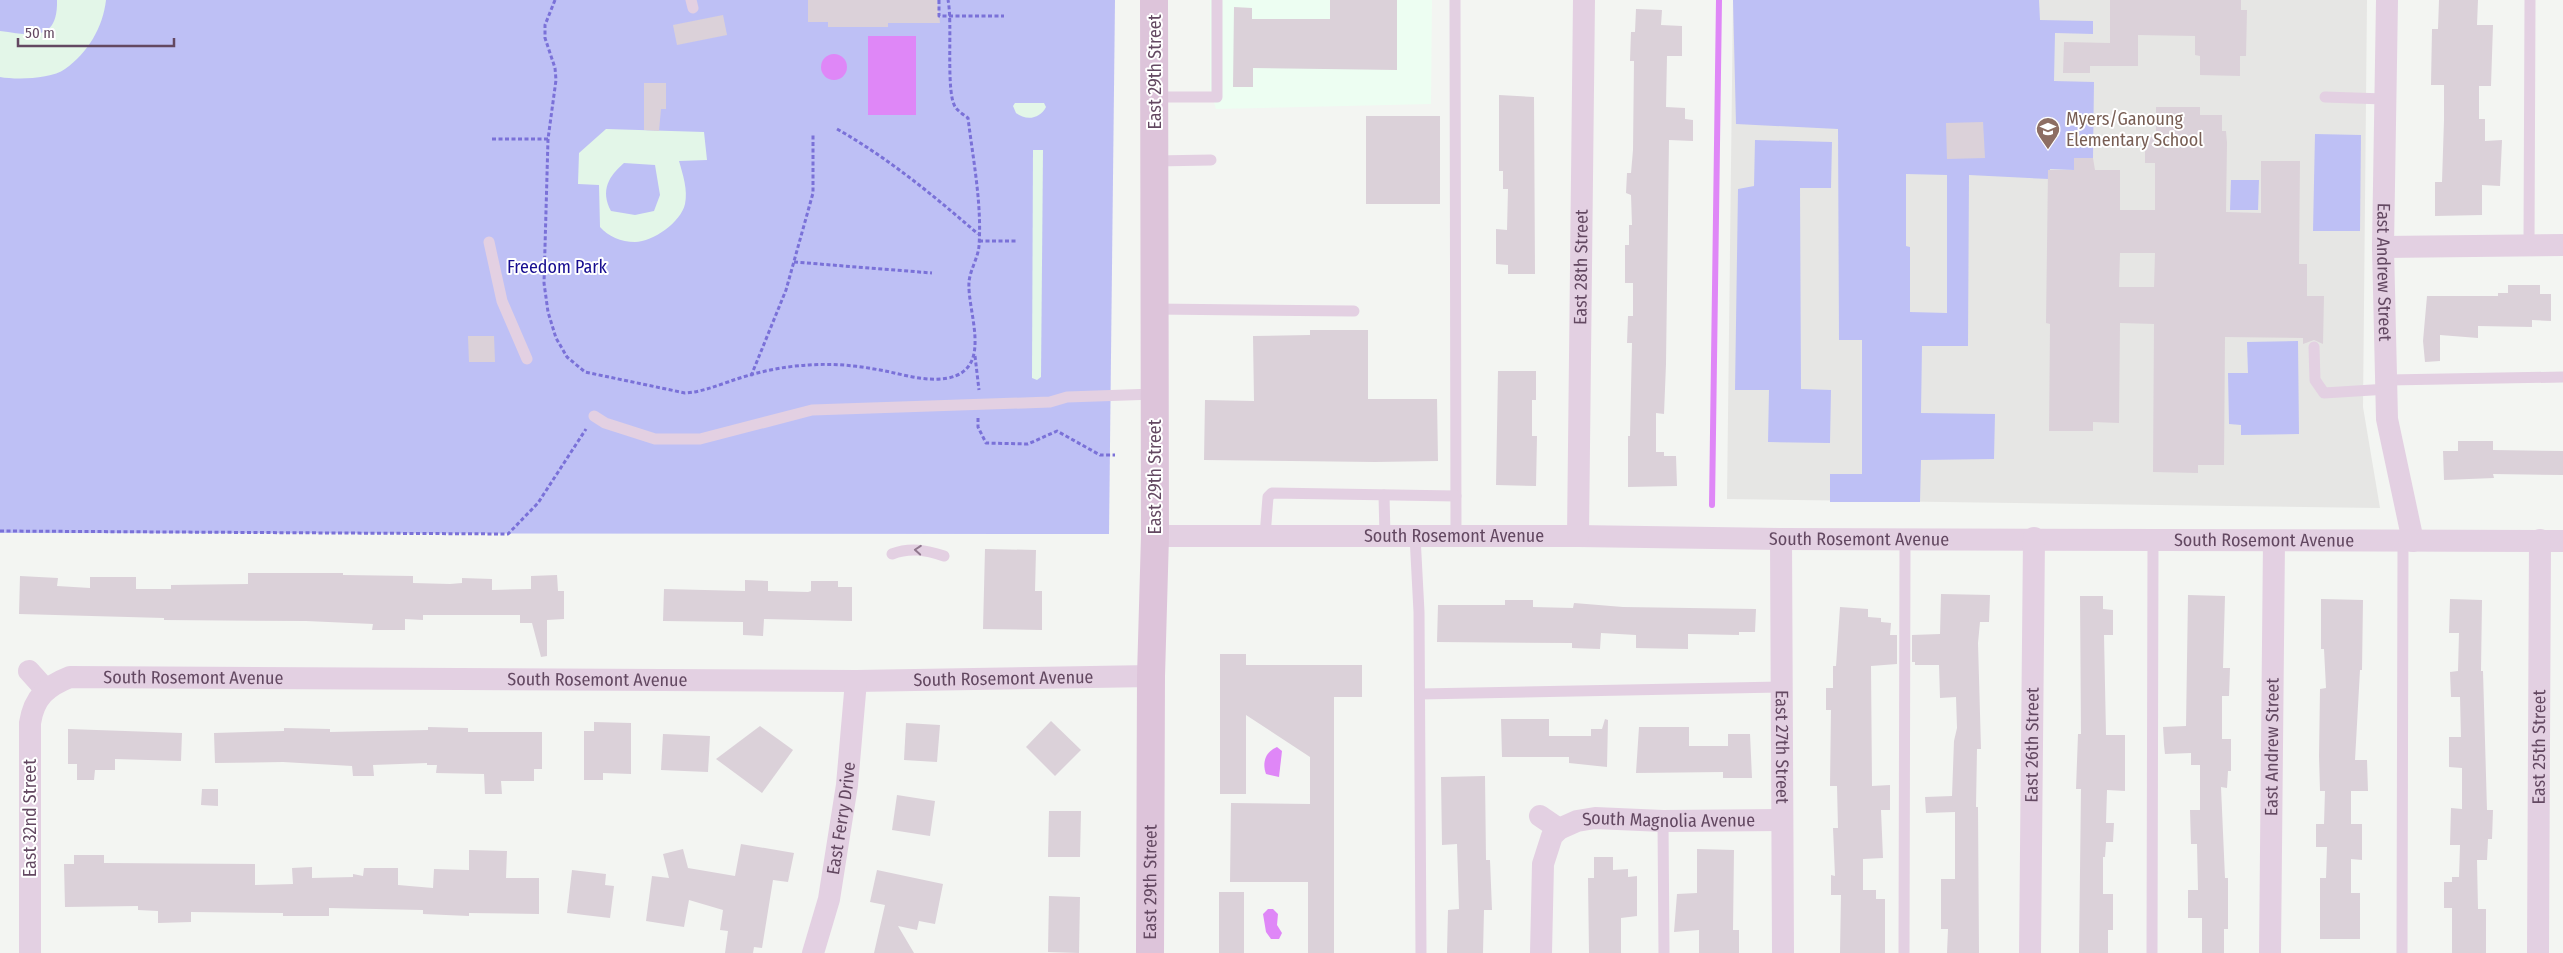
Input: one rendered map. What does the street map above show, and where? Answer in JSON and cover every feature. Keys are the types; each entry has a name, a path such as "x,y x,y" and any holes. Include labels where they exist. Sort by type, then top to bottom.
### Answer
{"street":[{"name":"East 29th Street","path":"1150,953 1151,676 1155,536 1154,0"},
{"name":"East 28th Street","path":"1578,536 1584,0"},
{"name":"East Andrew Street","path":"2387,0 2383,247 2388,384 2387,419 2408,541"},
{"path":"2383,247 2563,245"},
{"name":"South Rosemont Avenue","path":"1155,536 1578,536 1781,540 2034,538 2274,541 2563,541"},
{"name":"East 26th Street","path":"2030,953 2034,538"},
{"name":"East 27th Street","path":"1781,540 1783,953"},
{"name":"East 25th Street","path":"2538,953 2540,540"},
{"name":"East Andrew Street","path":"2270,953 2274,541"},
{"path":"29,671 47,689"},
{"name":"South Rosemont Avenue","path":"47,689 70,677 856,681 1151,676"},
{"name":"East Ferry Drive","path":"812,953 829,899 842,814 856,681"},
{"name":"East 32nd Street","path":"30,953 30,723 32,709 39,696 47,689"},
{"path":"1540,816 1559,829 1552,836 1543,864 1540,953"},
{"name":"South Magnolia Avenue","path":"1559,829 1577,821 1595,818 1663,821 1782,820"}],"lane":[{"path":"1155,97 1216,97 1217,0"},
{"path":"1455,0 1456,536"},
{"path":"2529,245 2530,0"},
{"path":"2325,97 2384,99"},
{"path":"1155,161 1211,160"},
{"path":"489,242 502,301 527,359"},
{"path":"1154,309 1354,311"},
{"path":"2314,347 2314,380 2324,393 2388,384 2563,377"},
{"path":"594,416 604,423 655,439 700,439 812,410 1050,402 1067,397 1155,394"},
{"path":"1265,536 1268,497 1272,493 1456,496"},
{"path":"1384,495 1385,536"},
{"path":"1415,536 1420,694 1421,953"},
{"path":"1904,953 1905,539"},
{"path":"2152,953 2153,540"},
{"path":"2402,953 2408,541"},
{"path":"892,554 904,549 929,551 944,556"},
{"path":"1420,694 1782,687"},
{"path":"1663,821 1664,953"}],"path":[{"path":"555,0 545,25 544,38 555,68 556,80 548,139 544,282 548,312 556,338 567,357 585,372 685,393 808,364 837,364 915,378 950,378 967,368 974,356"},
{"path":"939,0 939,16 1004,16"},
{"path":"948,0 951,16 950,94 955,107 968,118 976,185 978,241 969,282 973,311 974,356 978,372 978,427 986,443 1028,444 1057,431 1100,455 1115,455"},
{"path":"837,129 878,153 934,195 978,234"},
{"path":"751,376 786,290 813,194 813,133"},
{"path":"492,139 548,139"},
{"path":"978,241 1018,241"},
{"path":"794,262 932,273"},
{"path":"0,531 508,534 538,503 594,416"}],"shaded area":[{"path":"1210,0 1432,0 1431,104 1216,109 1210,89"},
{"name":"Myers/Ganoung Elementary School","path":"1733,0 2367,0 2363,407 2380,508 1727,499"},
{"path":"868,36 916,36 916,115 868,115"},
{"path":"834,54 843,58 847,67 843,76 834,80 825,76 821,67 825,58"},
{"path":"1277,747 1282,751 1279,777 1266,774 1264,766 1267,755"},
{"path":"1268,909 1273,909 1278,914 1277,925 1282,933 1279,939 1271,939 1266,932 1263,914"}],"green space":[{"name":"Freedom Park","path":"0,0 1115,0 1109,534 0,533"},
{"path":"1733,0 2039,0 2040,20 2093,21 2093,34 2055,33 2054,81 2094,82 2093,158 2074,158 2074,170 2050,169 2049,179 1969,175 1968,346 1922,346 1921,413 1995,414 1994,459 1921,460 1920,502 1830,502 1830,474 1862,474 1862,340 1839,340 1838,129 1736,124","holes":["1906,174 1947,175 1947,313 1910,312 1910,247 1906,246"]},
{"path":"2315,134 2361,135 2360,231 2313,231"},
{"path":"1755,140 1832,142 1831,188 1800,188 1801,389 1831,390 1830,443 1768,442 1769,390 1735,390 1738,189 1754,186"},
{"path":"2231,180 2259,180 2258,210 2230,210"},
{"path":"2298,341 2299,434 2241,435 2241,425 2229,424 2228,373 2248,373 2247,342"}],"sand":[{"path":"57,0 106,0 102,20 93,39 73,63 59,72 34,78 0,77 0,31 32,34 48,30 53,24 56,14"},
{"path":"1015,103 1044,103 1046,107 1037,116 1028,118 1016,113 1013,106"},
{"path":"606,129 704,132 707,160 679,161 686,193 685,204 678,218 665,230 650,239 630,242 615,238 600,227 599,185 578,184 579,153","holes":["624,163 655,165 660,195 654,211 635,215 611,211 606,190 614,173"]},
{"path":"1033,150 1043,150 1041,377 1037,380 1032,378"}],"building":[{"path":"808,0 937,0 940,23 888,23 888,27 828,27 828,22 808,22"},
{"path":"1330,0 1397,0 1397,70 1253,68 1253,87 1233,87 1234,7 1252,8 1252,19 1330,19"},
{"path":"2110,0 2241,0 2241,10 2247,10 2246,56 2240,56 2240,76 2200,75 2200,56 2195,55 2195,36 2138,35 2138,66 2090,66 2090,73 2063,73 2064,42 2110,43"},
{"path":"2439,0 2478,0 2477,25 2493,25 2491,86 2479,86 2479,119 2485,119 2485,141 2502,140 2500,186 2482,185 2482,215 2435,216 2435,182 2442,182 2444,120 2444,85 2431,85 2432,29 2438,29"},
{"path":"1636,9 1662,10 1661,25 1682,26 1682,56 1667,56 1666,107 1685,108 1685,119 1693,120 1693,141 1669,140 1664,414 1656,413 1656,452 1664,452 1664,456 1676,456 1677,486 1628,487 1632,343 1627,343 1628,316 1633,316 1633,283 1625,283 1625,245 1629,245 1629,225 1632,225 1631,195 1626,193 1627,173 1631,173 1633,150 1634,61 1630,61 1631,32 1635,32"},
{"path":"723,15 727,35 677,45 673,25"},
{"path":"644,83 666,83 666,109 661,109 659,131 644,130"},
{"path":"1499,95 1534,97 1535,274 1508,274 1508,265 1496,264 1496,229 1507,230 1508,189 1503,189 1503,171 1499,171"},
{"path":"2156,107 2200,107 2200,115 2222,115 2222,131 2226,131 2227,143 2226,212 2261,213 2261,161 2300,161 2299,264 2307,264 2307,296 2324,296 2323,344 2314,340 2303,344 2303,338 2225,337 2224,465 2198,465 2198,473 2153,472 2154,324 2120,323 2119,423 2093,422 2093,431 2049,431 2050,324 2046,323 2048,170 2074,170 2074,158 2093,158 2095,170 2120,170 2120,210 2155,210 2155,163 2145,163 2145,137 2156,137","holes":["2120,253 2155,253 2154,287 2119,287"]},
{"path":"1366,116 1440,116 1440,204 1366,204"},
{"path":"1983,122 1985,158 1947,159 1946,123"},
{"path":"2508,285 2540,285 2540,294 2551,294 2551,321 2532,320 2532,327 2478,326 2478,338 2440,335 2440,361 2425,362 2423,341 2427,296 2498,296 2498,293 2508,293"},
{"path":"1310,330 1368,330 1368,399 1437,399 1438,461 1204,460 1205,400 1254,401 1253,336 1310,335"},
{"path":"468,336 494,336 495,362 469,362"},
{"path":"1498,371 1536,371 1536,400 1532,400 1532,436 1537,436 1536,486 1496,485"},
{"path":"2458,441 2493,441 2493,450 2563,451 2563,475 2493,474 2494,478 2444,480 2443,451 2458,451"},
{"path":"985,549 1036,550 1035,591 1042,591 1042,630 983,629"},
{"path":"248,573 343,573 343,575 413,576 413,583 450,584 462,583 462,578 492,579 492,590 531,589 531,576 557,575 558,591 564,591 564,619 547,620 547,656 541,657 532,623 520,623 520,615 423,615 423,620 405,619 405,630 372,630 373,624 306,621 164,620 164,618 19,614 20,576 58,578 57,586 90,588 90,577 136,577 136,589 171,589 171,585 248,584"},
{"path":"745,580 768,581 768,591 808,592 811,591 811,581 838,581 838,587 852,587 852,621 764,619 763,636 743,635 743,622 663,621 664,589 745,591"},
{"path":"1941,594 1990,595 1989,622 1980,622 1978,643 1981,749 1977,749 1976,807 1978,807 1979,953 1947,953 1948,929 1941,929 1941,879 1955,879 1955,812 1926,813 1925,797 1952,796 1954,741 1957,728 1956,697 1940,698 1939,665 1915,665 1915,662 1912,662 1912,635 1940,634"},
{"path":"2188,595 2225,596 2223,668 2230,668 2229,696 2222,696 2222,739 2231,739 2231,771 2228,771 2227,788 2221,787 2225,878 2228,878 2228,929 2224,929 2224,953 2202,953 2202,918 2188,918 2188,890 2198,890 2197,844 2191,844 2190,810 2200,810 2200,765 2191,765 2191,753 2165,754 2164,745 2163,727 2186,726"},
{"path":"2080,596 2103,596 2103,609 2113,610 2113,635 2104,635 2106,735 2125,735 2125,791 2107,790 2106,823 2114,823 2113,842 2106,842 2105,857 2103,857 2103,894 2113,894 2113,930 2108,930 2108,953 2079,953 2081,789 2076,789 2078,734 2081,734"},
{"path":"2321,599 2363,600 2362,670 2360,670 2355,760 2367,760 2368,791 2351,791 2351,824 2362,824 2362,860 2351,859 2351,893 2360,893 2360,939 2320,939 2320,878 2326,878 2327,847 2316,847 2316,824 2324,824 2325,791 2320,791 2319,756 2320,689 2326,688 2324,649 2321,649"},
{"path":"2450,599 2482,600 2481,671 2483,671 2487,810 2493,810 2492,839 2488,839 2487,860 2477,860 2478,909 2486,909 2486,953 2452,953 2452,908 2444,908 2444,882 2452,882 2452,877 2459,877 2460,845 2450,845 2451,808 2462,809 2462,768 2449,767 2449,737 2461,737 2460,697 2451,697 2450,672 2458,671 2459,633 2449,633"},
{"path":"1505,600 1533,600 1533,607 1573,608 1574,603 1623,607 1756,609 1755,632 1739,632 1739,635 1688,634 1688,649 1636,648 1636,635 1601,633 1600,649 1572,648 1572,643 1437,642 1438,605 1505,605"},
{"path":"1840,607 1868,609 1868,617 1881,618 1881,622 1891,623 1890,635 1897,635 1897,664 1871,666 1872,786 1890,785 1890,810 1881,810 1883,858 1863,859 1863,890 1876,890 1876,899 1885,899 1885,953 1840,953 1841,895 1831,895 1831,875 1835,876 1833,828 1838,828 1837,786 1830,786 1831,710 1826,710 1826,688 1833,688 1833,666 1836,666"},
{"path":"1220,654 1246,654 1246,665 1362,665 1362,697 1334,697 1334,953 1308,953 1308,882 1230,882 1231,803 1310,804 1310,757 1246,715 1246,794 1220,794"},
{"path":"1501,719 1549,719 1549,736 1591,736 1591,729 1602,729 1605,719 1608,720 1607,767 1569,763 1569,757 1502,757"},
{"path":"1051,721 1081,750 1055,776 1026,747"},
{"path":"594,722 631,723 631,774 603,773 603,780 584,780 584,731 594,731"},
{"path":"906,723 940,725 937,762 904,760"},
{"path":"760,726 793,750 762,793 716,759"},
{"path":"428,727 468,728 468,732 542,732 542,769 534,769 534,781 501,781 502,794 485,794 484,774 436,773 437,765 427,765 427,763 373,765 374,776 353,776 352,766 283,762 215,763 214,733 284,731 284,728 330,729 330,732 428,730"},
{"path":"1639,727 1689,727 1689,746 1728,746 1728,734 1750,734 1752,778 1723,778 1723,772 1636,773"},
{"path":"68,729 182,733 181,761 115,759 115,770 95,770 94,780 77,780 77,764 68,764"},
{"path":"663,734 710,736 708,772 661,770"},
{"path":"1485,776 1486,860 1490,860 1492,910 1484,910 1483,953 1447,953 1448,910 1459,909 1457,844 1442,845 1441,777"},
{"path":"202,789 218,789 218,806 201,805"},
{"path":"897,795 935,801 930,836 892,830"},
{"path":"1049,811 1081,811 1080,857 1048,857"},
{"path":"741,844 794,853 788,882 773,880 762,948 754,947 753,953 725,953 728,931 720,930 723,910 689,900 684,927 646,921 652,876 669,878 663,854 683,849 688,868 735,876"},
{"path":"1697,849 1734,850 1733,930 1739,930 1739,953 1699,953 1699,930 1674,932 1677,894 1697,893"},
{"path":"469,850 507,851 506,878 539,878 539,914 469,913 469,916 423,914 423,910 329,908 329,916 283,916 283,913 191,912 191,922 158,923 158,911 138,910 138,906 65,907 64,864 74,864 74,855 104,855 104,863 255,864 255,885 293,884 292,868 312,867 312,878 353,877 353,874 363,876 364,868 398,868 398,885 433,888 434,869 469,870"},
{"path":"1594,857 1613,857 1613,870 1628,869 1628,877 1637,876 1637,916 1621,918 1621,953 1589,953 1588,878 1594,878"},
{"path":"572,870 606,874 605,885 614,886 610,918 567,913"},
{"path":"877,870 943,884 935,924 919,921 917,930 898,926 914,953 874,953 885,905 870,902"},
{"path":"1219,892 1244,892 1244,953 1219,953"},
{"path":"1049,896 1080,897 1079,953 1048,952"}],"waterway":[{"path":"1712,505 1719,0"}],"place":[{"name":"Myers/Ganoung Elementary School","path":"2048,150"}]}
